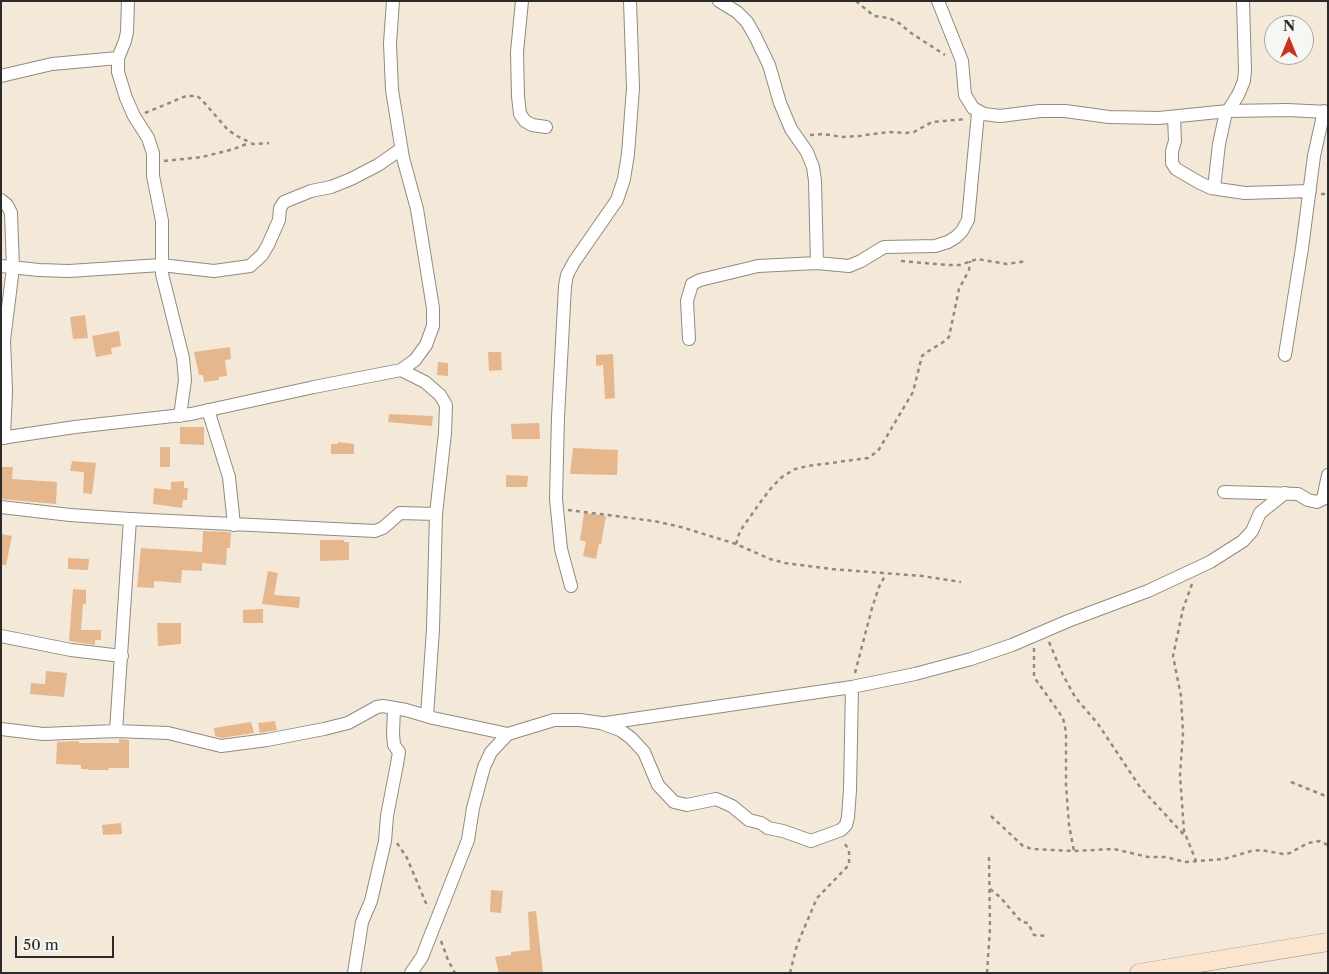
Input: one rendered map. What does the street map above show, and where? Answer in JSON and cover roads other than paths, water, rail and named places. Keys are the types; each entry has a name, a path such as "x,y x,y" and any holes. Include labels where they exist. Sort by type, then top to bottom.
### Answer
{"street":[{"path":"128,1 127,32 118,58 118,72 126,98 134,116 148,138 153,153 155,190 162,221 161,265 165,291 183,358 185,380 180,416"},
{"path":"1,200 7,205 11,213 4,340 6,391 3,438 75,427 180,416 401,370 415,360 426,345 433,326 433,308 428,267 417,209 401,149 392,90 390,44 393,1"},
{"path":"522,1 517,52 517,87 520,114 525,121 532,125 546,127"},
{"path":"571,586 561,549 556,509 558,416 565,286 567,275 574,262 616,200 624,179 628,154 633,88 630,1"},
{"path":"720,1 737,12 747,22 769,65 780,103 791,129 807,152 814,174 818,264"},
{"path":"689,339 687,302 692,284 700,280 758,266 818,264 849,266 861,262 884,247 935,246 948,242 962,231 968,220 978,116 965,95 963,67 938,1"},
{"path":"1214,188 1219,144 1227,112 1241,88 1245,70 1243,1"},
{"path":"1,76 52,64 118,58"},
{"path":"978,116 1000,116 1040,111 1065,111 1134,118 1287,110 1326,112 1314,156 1285,355"},
{"path":"1174,117 1175,141 1172,151 1172,163 1185,174 1214,188 1245,193 1310,191"},
{"path":"7,267 69,271 161,265 214,272 250,266 262,255 268,245 275,231 280,208 284,202 311,191 331,187 351,179 378,165 401,149"},
{"path":"401,370 425,382 440,395 446,405 445,433 436,514 433,629 427,716"},
{"path":"208,410 229,477 234,525"},
{"path":"1224,492 1298,494 1312,502 1321,501 1324,496 1328,475"},
{"path":"1,729 43,734 116,731 168,733 221,746 267,740 348,723 377,707 394,708 508,734 554,720 580,720 601,723 618,722 852,687 915,674 971,659 1148,591 1210,562 1243,541 1252,530 1260,513 1285,493"},
{"path":"1,507 70,515 130,519 374,531 382,528 400,513 436,514"},
{"path":"116,731 130,519"},
{"path":"1,636 71,650 122,656"},
{"path":"601,723 620,730 631,738 644,752 658,785 674,802 687,805 716,799 732,806 749,820 809,841 836,832 846,824 848,817 852,687"},
{"path":"354,973 362,922 371,901 385,842 387,816 399,752 394,745 394,708"},
{"path":"411,973 422,957 468,840 473,808 484,767 491,752 508,734"},
{"path":"1139,973 1171,970 1328,942"}]}
